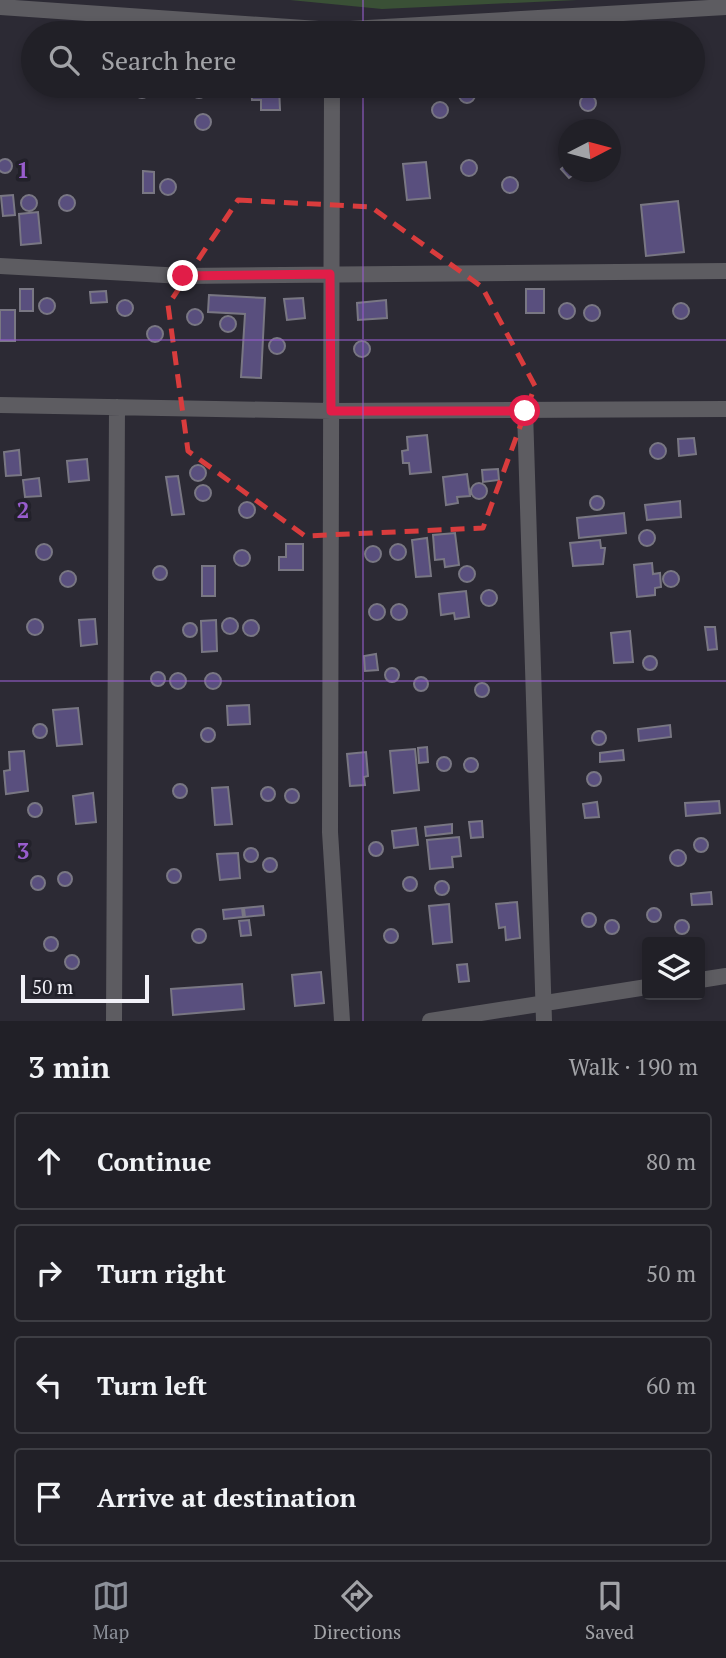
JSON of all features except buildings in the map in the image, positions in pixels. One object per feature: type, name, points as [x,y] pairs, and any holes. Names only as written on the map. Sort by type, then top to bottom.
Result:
[{"type":"street","points":[[0,7],[186,21]]},
{"type":"street","points":[[506,21],[726,7]]},
{"type":"street","points":[[332,98],[330,832],[342,1021]]},
{"type":"street","points":[[0,266],[183,276],[726,271]]},
{"type":"street","points":[[0,405],[331,411],[726,409]]},
{"type":"street","points":[[114,1021],[117,407]]},
{"type":"street","points":[[525,411],[543,1013]]},
{"type":"street","points":[[705,979],[726,976]]},
{"type":"street","points":[[430,1021],[543,1013],[642,988]]},
{"type":"highlighted area","points":[[238,200],[371,207],[482,287],[535,386],[483,528],[305,536],[188,451],[168,305]]},
{"type":"green space","points":[[290,0],[577,0],[382,9]]},
{"type":"route","points":[[183,276],[330,274],[331,411],[525,411]]}]
